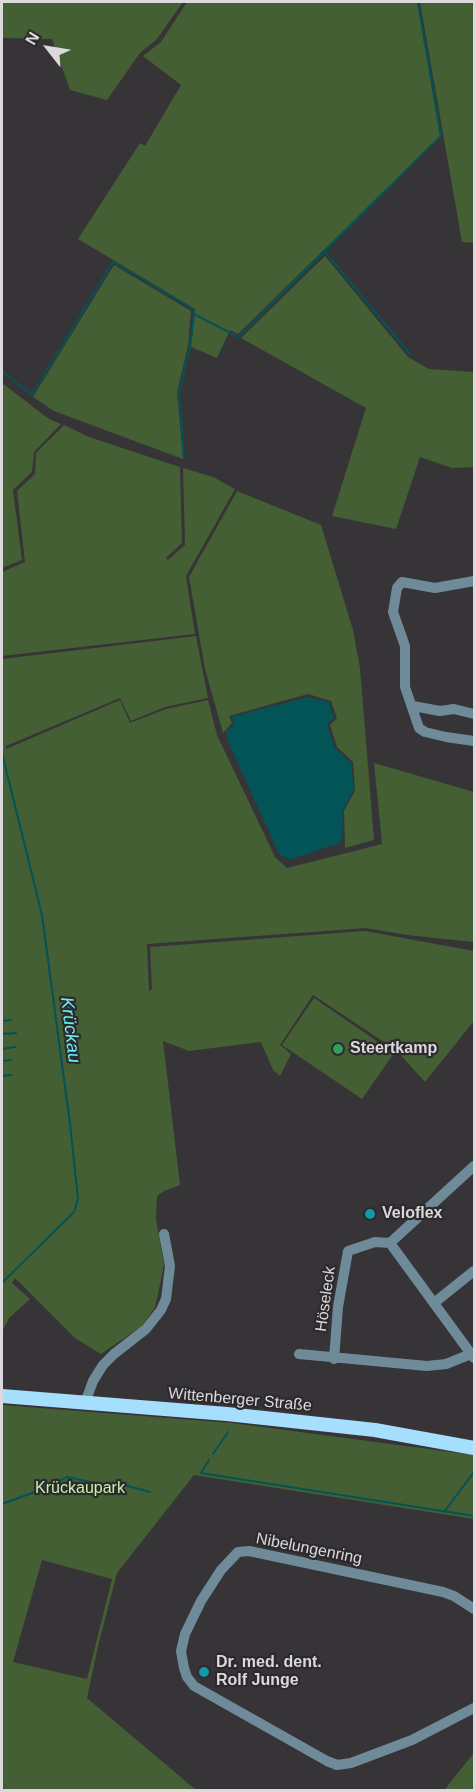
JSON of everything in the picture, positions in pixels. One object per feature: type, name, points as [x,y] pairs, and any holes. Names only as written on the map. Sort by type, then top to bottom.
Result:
[{"type":"main road","name":"Wittenberger Straße","points":[[2,1396],[227,1414],[375,1430],[474,1448]]},
{"type":"street","points":[[474,581],[435,588],[402,582],[397,588],[393,612],[405,646],[405,687],[419,728],[425,732],[474,741]]},
{"type":"street","points":[[413,706],[440,711],[454,709],[474,714]]},
{"type":"street","points":[[299,1354],[427,1366],[446,1364],[473,1356],[390,1243],[474,1166]]},
{"type":"street","points":[[85,1403],[103,1365],[146,1329],[164,1304],[171,1266],[164,1234]]},
{"type":"street","name":"Höseleck","points":[[334,1359],[338,1307],[348,1251],[375,1242],[390,1243]]},
{"type":"street","points":[[434,1303],[474,1271]]},
{"type":"street","name":"Nibelungenring","points":[[474,1609],[443,1592],[249,1551],[238,1552],[221,1570],[201,1601],[185,1634],[181,1651],[183,1668],[194,1686],[337,1765],[351,1763],[412,1740],[474,1708]]},
{"type":"green space","points":[[2,2],[183,2],[157,39],[140,53],[107,100],[70,90],[52,39],[2,38]]},
{"type":"green space","points":[[187,2],[417,2],[440,136],[238,334],[230,330],[217,358],[191,347],[195,309],[78,239],[140,143],[145,146],[181,85],[143,56],[161,42]]},
{"type":"green space","points":[[420,2],[474,2],[474,243],[462,242]]},
{"type":"green space","points":[[325,256],[408,357],[429,369],[474,372],[474,467],[452,468],[420,457],[396,529],[332,516],[366,408],[241,338]]},
{"type":"green space","points":[[114,265],[191,311],[188,346],[177,392],[183,459],[54,411],[33,397]]},
{"type":"green space","points":[[2,383],[49,419],[61,424],[34,452],[32,472],[13,490],[22,560],[2,568]]},
{"type":"green space","points":[[64,425],[89,437],[180,467],[182,543],[166,558],[168,560],[185,545],[183,468],[213,477],[235,489],[186,576],[195,634],[2,656],[2,572],[25,562],[17,491],[35,474],[36,453]]},
{"type":"green space","points":[[237,491],[321,525],[353,630],[360,668],[374,840],[345,848],[344,811],[355,791],[353,762],[337,747],[330,725],[337,718],[331,701],[308,694],[229,716],[232,723],[223,733],[205,669],[189,577]]},
{"type":"green space","points":[[196,636],[208,698],[165,707],[131,721],[120,698],[6,746],[6,749],[120,700],[130,723],[166,709],[208,700],[217,735],[275,857],[287,868],[382,844],[374,763],[474,792],[474,942],[366,928],[147,944],[149,991],[152,989],[150,947],[365,931],[474,951],[474,1021],[425,1082],[396,1050],[313,995],[280,1045],[291,1054],[280,1076],[273,1070],[261,1042],[189,1051],[163,1041],[180,1185],[157,1196],[156,1219],[164,1265],[155,1307],[142,1326],[101,1354],[75,1338],[15,1278],[12,1283],[30,1299],[9,1318],[2,1332],[2,659]]},
{"type":"green space","name":"Steertkamp","points":[[314,998],[394,1053],[362,1099],[282,1045]]},
{"type":"green space","name":"Krückaupark","points":[[2,1405],[232,1423],[474,1455],[474,1519],[194,1475],[117,1573],[87,1698],[196,1790],[5,1790],[2,1786]],"holes":[[[42,1560],[112,1579],[87,1679],[13,1662]]]},
{"type":"green space","points":[[474,1753],[474,1790],[444,1790]]},
{"type":"water","points":[[308,697],[329,702],[334,718],[327,724],[335,748],[351,763],[354,790],[343,810],[342,842],[290,860],[279,854],[226,733],[234,724],[231,717]]},
{"type":"waterway","points":[[2,371],[32,395],[113,262],[193,309],[194,314],[238,337],[441,136],[418,2]]},
{"type":"waterway","points":[[325,252],[411,355]]},
{"type":"waterway","points":[[184,457],[179,392],[190,347],[194,315]]},
{"type":"waterway","name":"Krückau","points":[[2,753],[42,915],[78,1199],[74,1212],[2,1283]]},
{"type":"waterway","points":[[2,1021],[11,1020]]},
{"type":"waterway","points":[[2,1034],[16,1033]]},
{"type":"waterway","points":[[2,1049],[15,1047]]},
{"type":"waterway","points":[[2,1061],[11,1060]]},
{"type":"waterway","points":[[2,1076],[11,1075]]},
{"type":"waterway","points":[[213,1454],[228,1432]]},
{"type":"waterway","points":[[209,1460],[201,1473],[474,1516]]},
{"type":"waterway","points":[[444,1512],[474,1472]]},
{"type":"waterway","points":[[58,1482],[67,1477],[110,1486],[128,1486],[150,1492]]},
{"type":"waterway","points":[[2,1504],[51,1486]]},
{"type":"place","name":"Steertkamp","points":[[338,1049]]},
{"type":"place","name":"Veloflex","points":[[370,1214]]},
{"type":"place","name":"Dr. med. dent. Rolf Junge","points":[[204,1672]]}]
